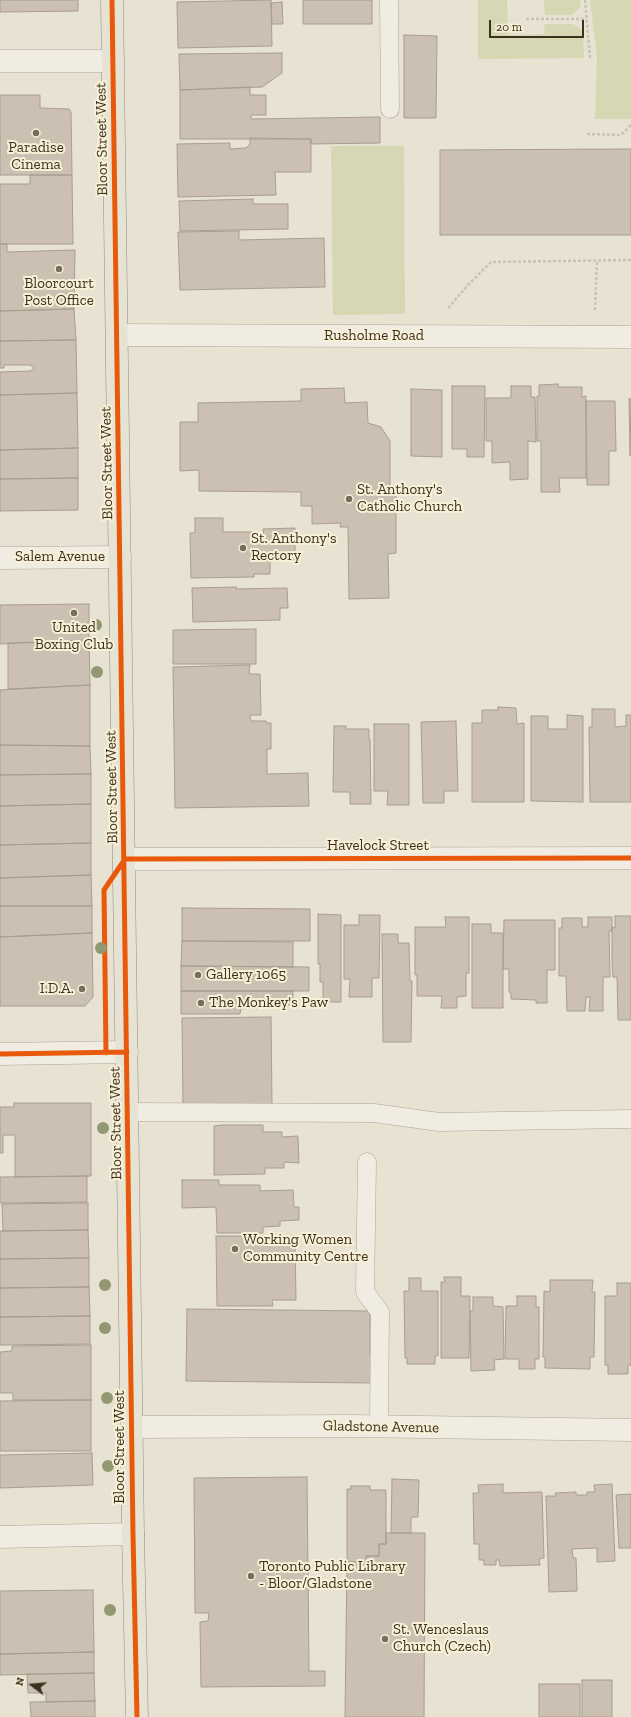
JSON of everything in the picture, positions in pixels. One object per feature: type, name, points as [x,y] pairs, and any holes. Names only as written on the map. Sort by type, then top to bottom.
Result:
[{"type":"main road","name":"Bloor Street West","points":[[112,0],[125,859],[132,1534],[137,1717]]},
{"type":"street","points":[[0,61],[113,60]]},
{"type":"street","name":"Rusholme Road","points":[[117,335],[631,337]]},
{"type":"street","name":"Salem Avenue","points":[[0,558],[120,557]]},
{"type":"street","name":"Havelock Street","points":[[125,859],[631,858]]},
{"type":"street","points":[[0,1054],[127,1052]]},
{"type":"street","name":"Gladstone Avenue","points":[[132,1427],[380,1426],[631,1430]]},
{"type":"street","points":[[0,1537],[132,1534]]},
{"type":"lane","points":[[389,0],[390,109]]},
{"type":"lane","points":[[128,1112],[374,1113],[439,1122],[631,1119]]},
{"type":"lane","points":[[367,1162],[365,1292],[380,1312],[380,1426]]},
{"type":"path","points":[[585,0],[590,58]]},
{"type":"path","points":[[526,19],[587,19]]},
{"type":"path","points":[[587,134],[621,135],[631,125]]},
{"type":"path","points":[[445,312],[468,285],[491,262],[631,260]]},
{"type":"path","points":[[594,318],[598,261]]},
{"type":"green space","points":[[478,0],[507,0],[508,35],[545,34],[544,24],[573,24],[583,31],[584,58],[478,59]]},
{"type":"green space","points":[[544,0],[580,0],[581,6],[572,15],[545,15]]},
{"type":"green space","points":[[590,0],[631,0],[631,119],[595,119],[597,58]]},
{"type":"green space","points":[[331,146],[404,146],[405,314],[333,315]]},
{"type":"building","points":[[0,0],[78,0],[78,11],[0,12]]},
{"type":"building","points":[[271,0],[272,46],[178,48],[177,2]]},
{"type":"building","points":[[303,0],[372,0],[372,24],[303,24]]},
{"type":"building","points":[[282,2],[283,24],[272,24],[271,3]]},
{"type":"building","points":[[404,35],[437,36],[436,118],[404,118]]},
{"type":"building","points":[[282,53],[282,73],[262,87],[180,90],[179,54]]},
{"type":"building","points":[[250,87],[250,95],[266,95],[266,115],[251,115],[251,119],[380,117],[380,143],[310,144],[311,139],[180,139],[180,90]]},
{"type":"building","name":"Paradise Cinema","points":[[0,95],[40,95],[40,108],[69,109],[71,112],[72,175],[0,175]]},
{"type":"building","points":[[250,138],[311,139],[311,172],[275,172],[276,195],[178,197],[177,144],[230,143],[230,149],[246,148],[250,144]]},
{"type":"building","points":[[631,149],[631,235],[440,235],[440,150]]},
{"type":"building","points":[[30,175],[72,175],[73,244],[0,244],[0,184],[30,184]]},
{"type":"building","points":[[253,199],[253,204],[288,204],[288,229],[180,231],[179,201]]},
{"type":"building","points":[[239,231],[239,240],[324,238],[325,287],[180,290],[178,232]]},
{"type":"building","points":[[0,244],[7,244],[7,252],[75,250],[74,309],[0,311]]},
{"type":"building","points":[[74,309],[76,340],[0,341],[0,311]]},
{"type":"building","points":[[76,340],[77,393],[0,395],[0,372],[30,371],[35,368],[30,365],[4,365],[4,368],[0,368],[0,341]]},
{"type":"building","points":[[558,384],[558,387],[582,387],[582,397],[586,396],[586,478],[559,478],[560,492],[541,492],[541,441],[537,441],[537,396],[539,396],[539,385]]},
{"type":"building","points":[[452,386],[485,386],[484,457],[467,457],[467,449],[452,449]]},
{"type":"building","points":[[511,386],[531,386],[531,397],[535,397],[536,442],[528,441],[528,479],[510,480],[510,462],[492,463],[492,441],[486,441],[486,398],[511,398]]},
{"type":"building","name":"St. Anthony's Catholic Church","points":[[344,388],[345,403],[367,402],[368,423],[381,427],[390,441],[390,490],[396,490],[396,553],[388,554],[389,598],[349,599],[348,527],[340,527],[341,523],[312,524],[312,506],[301,506],[301,492],[199,491],[199,470],[180,471],[180,422],[198,422],[198,403],[301,401],[301,389]]},
{"type":"building","points":[[411,389],[442,390],[442,457],[411,456]]},
{"type":"building","points":[[77,393],[78,448],[0,450],[0,395]]},
{"type":"building","points":[[629,399],[631,399],[630,456]]},
{"type":"building","points":[[586,401],[615,401],[616,451],[609,451],[609,485],[587,485]]},
{"type":"building","points":[[78,448],[78,478],[0,479],[0,450]]},
{"type":"building","points":[[78,478],[78,510],[0,511],[0,479]]},
{"type":"building","name":"St. Anthony's Rectory","points":[[195,518],[223,518],[223,532],[252,532],[252,536],[264,536],[263,529],[295,528],[295,560],[270,560],[270,574],[254,574],[254,577],[191,578],[190,533],[195,533]]},
{"type":"building","points":[[236,587],[236,589],[287,588],[288,608],[280,608],[280,620],[193,622],[192,588]]},
{"type":"building","points":[[89,604],[89,640],[0,644],[0,605]]},
{"type":"building","points":[[256,629],[256,664],[173,664],[173,630]]},
{"type":"building","points":[[89,640],[90,685],[8,689],[8,643]]},
{"type":"building","points":[[250,665],[249,674],[260,674],[261,715],[250,715],[251,721],[266,721],[267,723],[271,723],[271,749],[267,749],[267,774],[308,773],[309,806],[175,808],[173,667]]},
{"type":"building","points":[[90,685],[90,746],[0,745],[0,690]]},
{"type":"building","points":[[498,707],[516,708],[517,724],[524,723],[524,802],[472,802],[472,723],[482,723],[482,710],[498,710]]},
{"type":"building","points":[[592,709],[615,709],[615,727],[626,726],[626,715],[631,715],[631,802],[590,802],[589,727],[592,727]]},
{"type":"building","points":[[567,715],[583,716],[583,802],[531,801],[531,716],[548,716],[548,729],[567,729]]},
{"type":"building","points":[[456,721],[458,791],[444,791],[444,803],[423,803],[421,722]]},
{"type":"building","points":[[374,724],[409,724],[409,805],[387,805],[388,791],[374,791]]},
{"type":"building","points":[[334,726],[346,726],[346,729],[369,729],[371,804],[350,804],[350,792],[333,792]]},
{"type":"building","points":[[0,745],[90,746],[91,774],[0,775]]},
{"type":"building","points":[[91,774],[91,804],[0,806],[0,775]]},
{"type":"building","points":[[91,804],[91,843],[0,845],[0,806]]},
{"type":"building","points":[[91,843],[91,875],[0,878],[0,845]]},
{"type":"building","points":[[91,875],[92,906],[0,906],[0,878]]},
{"type":"building","points":[[0,906],[92,906],[92,933],[0,937]]},
{"type":"building","points":[[182,908],[310,909],[310,941],[182,941]]},
{"type":"building","points":[[318,914],[341,915],[341,1002],[323,1002],[323,982],[320,982],[320,964],[318,964]]},
{"type":"building","points":[[359,915],[380,915],[379,978],[372,978],[372,997],[349,997],[350,979],[344,979],[344,925],[359,925]]},
{"type":"building","points":[[615,916],[631,916],[631,1020],[618,1020],[617,977],[613,977],[612,962],[612,927],[615,928]]},
{"type":"building","points":[[445,917],[469,917],[469,973],[466,973],[466,996],[457,997],[457,1008],[441,1008],[442,996],[417,996],[417,975],[415,975],[415,927],[446,927]]},
{"type":"building","points":[[588,917],[612,917],[612,931],[609,931],[610,977],[603,977],[603,1011],[589,1011],[590,997],[586,997],[585,1011],[567,1011],[566,976],[559,976],[559,928],[562,928],[562,918],[582,918],[582,927],[588,927]]},
{"type":"building","points":[[504,920],[555,920],[555,970],[547,970],[547,1003],[536,1003],[536,1000],[511,999],[511,993],[509,992],[509,969],[503,969]]},
{"type":"building","points":[[472,924],[491,924],[491,933],[503,933],[503,1008],[472,1008]]},
{"type":"building","points":[[92,933],[93,997],[85,1006],[0,1006],[0,937]]},
{"type":"building","points":[[382,934],[398,934],[398,943],[409,943],[410,981],[412,981],[411,1042],[383,1042]]},
{"type":"building","points":[[182,941],[293,942],[293,967],[181,966]]},
{"type":"building","points":[[181,966],[309,967],[309,991],[181,991]]},
{"type":"building","points":[[181,991],[293,991],[293,1005],[260,1005],[260,1008],[241,1008],[240,1014],[181,1014]]},
{"type":"building","points":[[271,1017],[272,1104],[183,1105],[182,1018]]},
{"type":"building","points":[[14,1103],[91,1103],[91,1176],[15,1177],[15,1135],[3,1135],[3,1153],[0,1153],[0,1107],[14,1107]]},
{"type":"building","points":[[263,1125],[263,1132],[282,1132],[282,1137],[298,1136],[299,1163],[284,1162],[284,1168],[265,1168],[265,1174],[214,1175],[214,1126]]},
{"type":"building","points":[[87,1176],[87,1202],[0,1203],[0,1177]]},
{"type":"building","points":[[182,1180],[219,1180],[219,1185],[260,1185],[260,1191],[293,1190],[294,1207],[299,1207],[299,1220],[280,1221],[280,1226],[263,1227],[263,1233],[217,1233],[216,1207],[182,1208]]},
{"type":"building","points":[[88,1203],[88,1230],[3,1231],[2,1204]]},
{"type":"building","points":[[88,1230],[89,1258],[0,1259],[0,1231]]},
{"type":"building","points":[[216,1236],[273,1236],[273,1244],[295,1244],[296,1300],[272,1300],[273,1306],[217,1306]]},
{"type":"building","points":[[89,1258],[89,1287],[0,1288],[0,1259]]},
{"type":"building","points":[[444,1277],[461,1277],[461,1296],[470,1296],[469,1358],[441,1358],[441,1282],[445,1282]]},
{"type":"building","points":[[409,1278],[421,1278],[421,1291],[438,1291],[438,1356],[435,1356],[435,1364],[407,1364],[407,1358],[405,1358],[404,1291],[409,1291]]},
{"type":"building","points":[[550,1280],[593,1280],[592,1292],[595,1292],[594,1357],[590,1357],[590,1369],[545,1368],[545,1357],[543,1357],[544,1291],[550,1292]]},
{"type":"building","points":[[617,1283],[631,1283],[631,1365],[628,1365],[628,1374],[608,1374],[608,1365],[605,1365],[605,1296],[617,1296]]},
{"type":"building","points":[[89,1287],[90,1316],[0,1317],[0,1288]]},
{"type":"building","points":[[517,1296],[536,1296],[536,1307],[539,1307],[539,1359],[535,1359],[535,1369],[519,1369],[519,1359],[505,1359],[506,1306],[517,1306]]},
{"type":"building","points":[[473,1297],[493,1297],[493,1306],[503,1307],[504,1359],[494,1360],[495,1370],[471,1371],[470,1311],[473,1311]]},
{"type":"building","points":[[187,1309],[370,1311],[370,1355],[373,1355],[372,1383],[186,1381]]},
{"type":"building","points":[[90,1316],[90,1344],[0,1345],[0,1317]]},
{"type":"building","points":[[91,1345],[91,1400],[13,1400],[13,1393],[0,1393],[0,1352],[12,1351],[12,1346]]},
{"type":"building","points":[[91,1400],[91,1451],[0,1451],[0,1401]]},
{"type":"building","points":[[92,1453],[93,1485],[0,1488],[0,1455]]},
{"type":"building","name":"Toronto Public Library - Bloor/Gladstone","points":[[307,1477],[309,1671],[325,1671],[325,1686],[201,1687],[200,1622],[208,1621],[209,1613],[195,1613],[194,1478]]},
{"type":"building","points":[[392,1479],[419,1480],[418,1517],[411,1517],[411,1533],[391,1533]]},
{"type":"building","points":[[503,1484],[503,1493],[542,1492],[544,1558],[539,1559],[540,1565],[500,1566],[499,1560],[496,1560],[496,1565],[484,1565],[484,1560],[479,1560],[479,1544],[474,1544],[473,1493],[479,1493],[478,1485]]},
{"type":"building","points":[[612,1484],[615,1561],[597,1562],[597,1548],[572,1549],[573,1558],[576,1558],[577,1591],[549,1592],[546,1496],[556,1496],[555,1493],[576,1492],[576,1495],[587,1495],[587,1492],[595,1492],[594,1485]]},
{"type":"building","points":[[351,1486],[370,1486],[370,1490],[386,1490],[386,1544],[379,1544],[379,1556],[366,1556],[367,1562],[347,1562],[347,1489],[351,1489]]},
{"type":"building","points":[[631,1494],[631,1548],[619,1548],[616,1495]]},
{"type":"building","name":"St. Wenceslaus Church (Czech)","points":[[386,1533],[425,1533],[424,1717],[345,1717],[347,1562],[367,1562],[366,1556],[379,1556],[379,1544],[386,1544]]},
{"type":"building","points":[[93,1590],[94,1652],[0,1654],[0,1591]]},
{"type":"building","points":[[94,1652],[94,1673],[0,1675],[0,1654]]},
{"type":"building","points":[[94,1673],[95,1701],[46,1702],[46,1693],[28,1693],[27,1674]]},
{"type":"building","points":[[582,1680],[612,1680],[612,1717],[582,1717]]},
{"type":"building","points":[[539,1684],[580,1684],[580,1717],[539,1717]]},
{"type":"building","points":[[95,1701],[95,1717],[31,1717],[30,1702]]},
{"type":"cycle path","points":[[112,0],[133,1534],[137,1717]]},
{"type":"cycle path","points":[[125,859],[631,858]]},
{"type":"cycle path","points":[[106,1053],[104,890],[125,859]]},
{"type":"cycle path","points":[[0,1054],[127,1052]]},
{"type":"place","name":"Paradise Cinema","points":[[36,133]]},
{"type":"place","name":"Bloorcourt Post Office","points":[[59,269]]},
{"type":"place","name":"St. Anthony's Catholic Church","points":[[349,499]]},
{"type":"place","name":"St. Anthony's Rectory","points":[[243,548]]},
{"type":"place","name":"United Boxing Club","points":[[74,613]]},
{"type":"place","name":"Gallery 1065","points":[[198,975]]},
{"type":"place","name":"I.D.A.","points":[[82,989]]},
{"type":"place","name":"The Monkey's Paw","points":[[201,1003]]},
{"type":"place","name":"Working Women Community Centre","points":[[235,1249]]},
{"type":"place","name":"Toronto Public Library - Bloor/Gladstone","points":[[251,1576]]},
{"type":"place","name":"St. Wenceslaus Church (Czech)","points":[[385,1639]]}]
